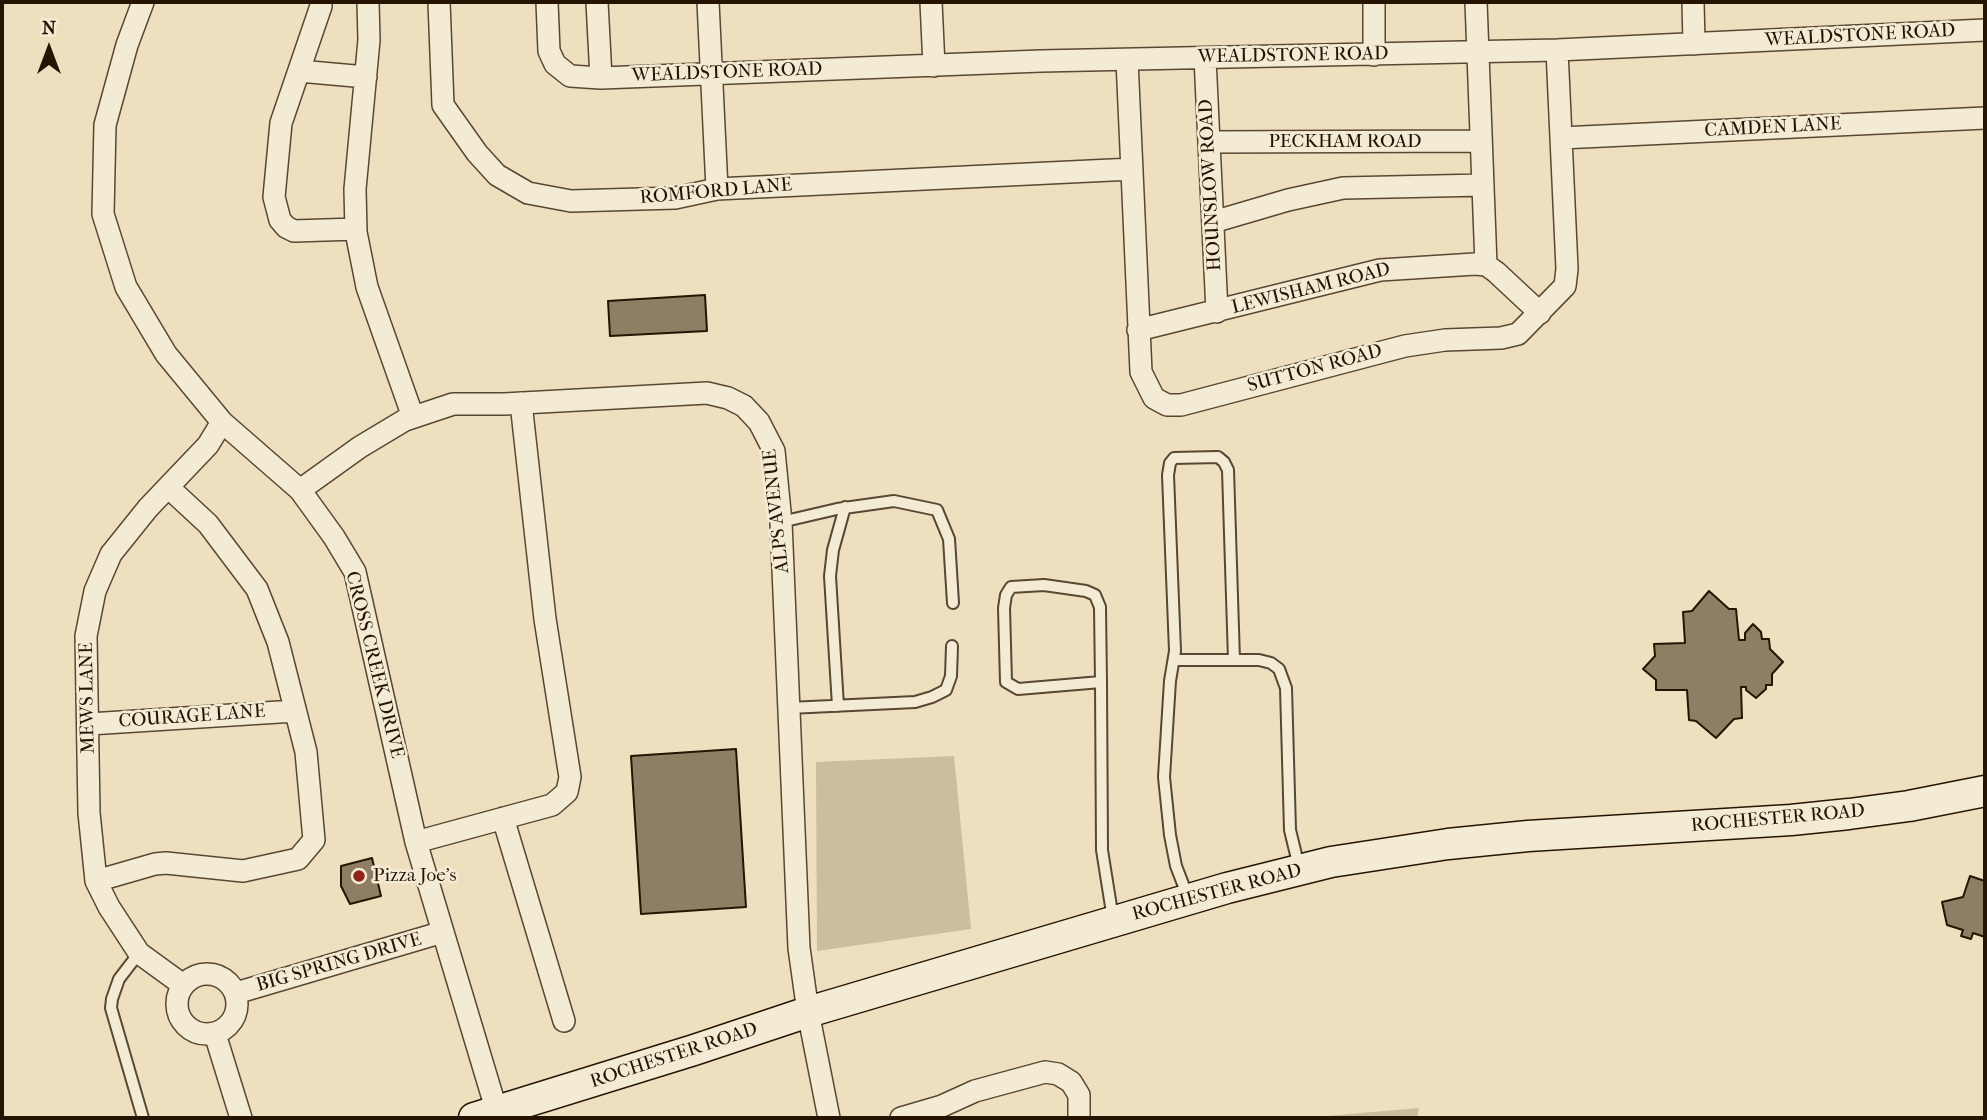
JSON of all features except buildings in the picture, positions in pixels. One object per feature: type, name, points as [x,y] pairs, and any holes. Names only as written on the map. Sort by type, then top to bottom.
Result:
[{"type":"street","name":"CROSS CREEK DRIVE","points":[[143,2],[127,44],[105,125],[103,214],[126,287],[166,354],[222,422],[300,491],[334,537],[355,572],[416,842],[443,932],[485,1115]]},
{"type":"street","points":[[368,2],[369,40],[355,190],[356,229],[367,287],[413,417]]},
{"type":"street","name":"ROMFORD LANE","points":[[439,2],[443,105],[477,153],[497,175],[528,193],[571,201],[676,198],[717,189],[1132,169]]},
{"type":"street","name":"WEALDSTONE ROAD","points":[[547,2],[549,51],[555,64],[570,76],[601,78],[1127,60],[1478,53],[1985,30]]},
{"type":"street","points":[[597,2],[601,78]]},
{"type":"street","points":[[709,2],[717,189]]},
{"type":"street","points":[[931,2],[934,66]]},
{"type":"street","points":[[1374,2],[1374,55]]},
{"type":"street","points":[[1476,2],[1486,265],[1540,313]]},
{"type":"street","points":[[1693,2],[1694,44]]},
{"type":"street","points":[[321,6],[281,123],[274,178],[277,212],[286,227],[294,231],[356,229]]},
{"type":"street","name":"SUTTON ROAD","points":[[1127,60],[1141,372],[1145,385],[1154,398],[1167,405],[1181,405],[1405,346],[1518,334],[1565,286],[1558,50]]},
{"type":"street","name":"HOUNSLOW ROAD","points":[[1205,58],[1217,312]]},
{"type":"street","points":[[299,71],[366,77]]},
{"type":"street","name":"CAMDEN LANE","points":[[1561,138],[1985,118]]},
{"type":"street","name":"PECKHAM ROAD","points":[[1209,142],[1481,141]]},
{"type":"street","points":[[1213,222],[1288,200],[1343,188],[1483,185]]},
{"type":"street","name":"LEWISHAM ROAD","points":[[1138,330],[1392,268],[1486,265]]},
{"type":"street","name":"ALPS AVENUE","points":[[300,491],[360,447],[405,420],[453,404],[707,393],[728,398],[744,406],[769,437],[774,451],[781,522],[799,948],[808,1012],[830,1118]]},
{"type":"street","points":[[416,842],[552,805],[567,792],[570,777],[545,619],[521,403]]},
{"type":"street","name":"MEWS LANE","points":[[183,985],[139,953],[109,907],[96,881],[89,813],[86,636],[95,591],[111,554],[168,487],[208,446],[222,422]]},
{"type":"street","points":[[96,881],[166,863],[243,871],[298,859],[314,840],[306,751],[278,642],[257,589],[208,524],[168,487]]},
{"type":"street","name":"COURAGE LANE","points":[[89,723],[295,711]]},
{"type":"street","name":"ROCHESTER ROAD","points":[[485,1115],[808,1012],[1189,900],[1331,862],[1448,844],[1528,836],[1791,820],[1909,806],[1985,791]]},
{"type":"street","points":[[503,818],[564,1021]]},
{"type":"street","name":"BIG SPRING DRIVE","points":[[236,993],[443,932]]},
{"type":"street","points":[[212,974],[226,980],[236,993],[237,1010],[229,1025],[215,1034],[196,1033],[181,1021],[176,1002],[183,985],[196,975],[212,974]]},
{"type":"street","points":[[215,1034],[241,1118]]},
{"type":"street","points":[[901,1118],[944,1112],[975,1091],[1045,1072],[1058,1074],[1071,1082],[1079,1095],[1079,1118]]},
{"type":"lane","points":[[1189,900],[1176,866],[1164,777],[1175,633],[1168,475],[1170,463],[1174,458],[1218,457],[1228,471],[1234,660]]},
{"type":"lane","points":[[781,522],[845,507],[894,501],[937,510],[949,539],[953,603]]},
{"type":"lane","points":[[838,706],[830,576],[833,550],[845,507]]},
{"type":"lane","points":[[1101,682],[1018,689],[1006,682],[1003,608],[1011,587],[1044,585],[1086,591],[1096,595],[1100,607],[1101,682],[1102,850],[1114,922]]},
{"type":"lane","points":[[789,708],[915,702],[932,697],[946,690],[951,676],[952,646]]},
{"type":"lane","points":[[1174,660],[1259,660],[1271,663],[1279,669],[1286,688],[1290,830],[1299,870]]},
{"type":"lane","points":[[139,953],[119,979],[111,1008],[143,1118]]},
{"type":"shaded area","points":[[954,756],[971,929],[817,951],[816,762]]},
{"type":"shaded area","points":[[1419,1108],[1417,1118],[1304,1118]]},
{"type":"place","name":"Pizza Joe's","points":[[359,876]]}]
